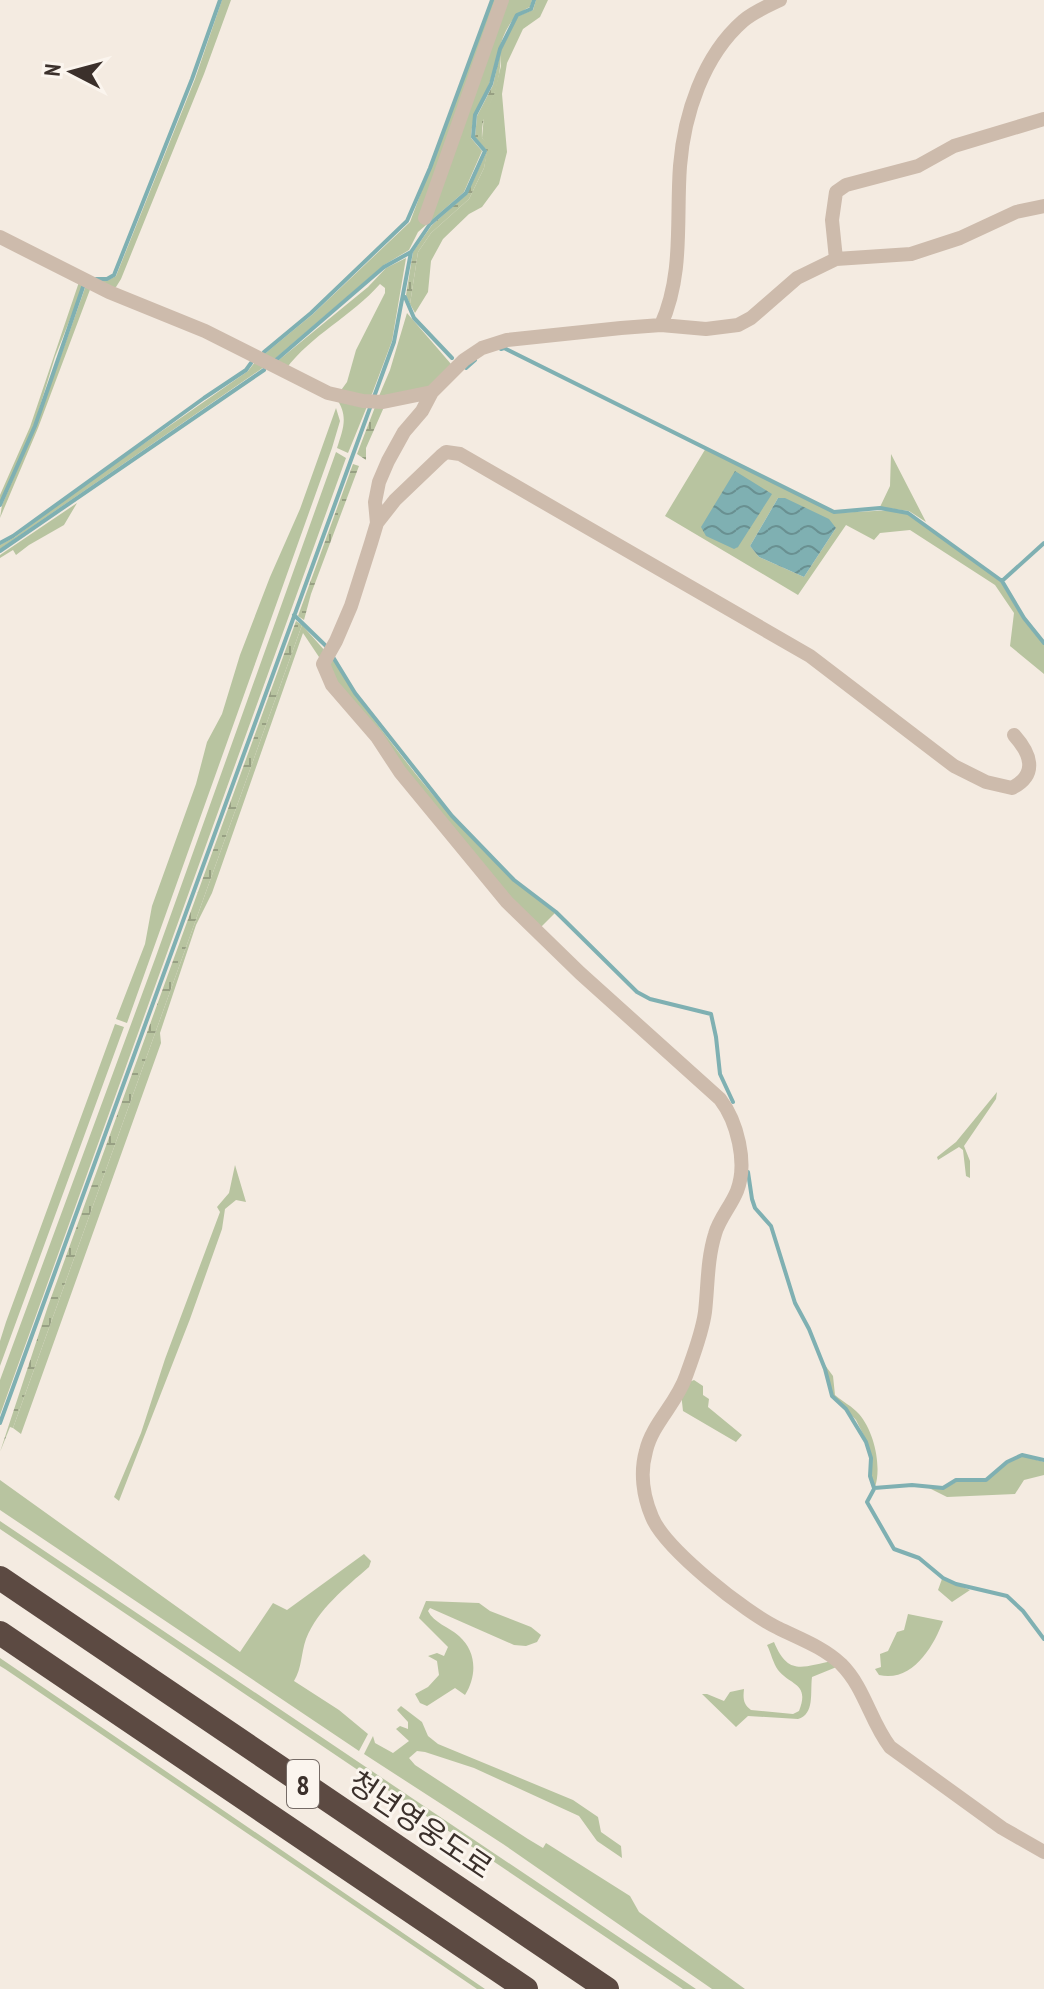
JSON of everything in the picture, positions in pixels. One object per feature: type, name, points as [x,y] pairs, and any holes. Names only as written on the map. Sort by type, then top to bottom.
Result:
[{"type":"highway","name":"청년영웅도로","points":[[0,1578],[607,1989]]},
{"type":"highway","name":"8","points":[[0,1633],[526,1989]]},
{"type":"street","points":[[425,218],[502,0]]},
{"type":"street","points":[[661,325],[671,304],[678,254],[680,166],[684,133],[693,101],[712,59],[726,39],[744,20],[780,0]]},
{"type":"street","points":[[836,259],[832,220],[836,192],[846,185],[918,166],[954,146],[1044,119]]},
{"type":"street","points":[[377,523],[375,502],[388,461],[432,392],[464,360],[482,348],[507,340],[661,325],[706,329],[738,325],[751,318],[797,278],[836,259],[911,254],[960,238],[1016,212],[1044,206]]},
{"type":"street","points":[[0,237],[109,292],[205,331],[328,393],[383,402],[432,392]]},
{"type":"street","points":[[1014,735],[1027,750],[1026,777],[1012,788],[986,782],[954,766],[810,656],[460,454],[446,452],[395,500],[377,523],[351,606],[323,664],[332,685],[507,902],[580,973],[720,1099],[732,1118],[741,1171],[737,1190],[716,1230],[710,1253],[701,1332],[684,1382],[646,1448],[643,1476],[652,1519],[675,1548],[747,1609],[779,1629],[799,1636],[841,1664],[861,1691],[880,1734],[890,1747],[1002,1828],[1044,1852]]},
{"type":"green space","points":[[222,0],[231,0],[204,74],[121,279],[116,287],[110,288],[94,281],[107,281],[116,276],[195,79]]},
{"type":"green space","points":[[493,0],[532,0],[530,7],[520,13],[506,30],[489,84],[475,114],[471,138],[482,151],[464,192],[418,232],[409,250],[384,265],[271,362],[262,356],[313,314],[410,222]]},
{"type":"green space","points":[[536,0],[548,0],[540,17],[523,29],[507,63],[502,94],[507,152],[499,184],[482,207],[469,214],[443,239],[431,261],[428,292],[415,313],[410,304],[418,252],[431,233],[469,199],[484,168],[488,145],[482,138],[484,115],[494,94],[501,66],[501,50],[518,16],[533,10]]},
{"type":"green space","points":[[501,50],[497,84],[482,126],[482,138],[489,144],[484,168],[469,199],[431,233],[418,252],[410,304],[406,295],[413,252],[432,225],[467,194],[487,151],[475,137],[477,116],[493,85]]},
{"type":"green space","points":[[406,258],[392,341],[368,398],[339,393],[347,382],[356,350],[385,293],[385,288],[380,284],[307,346],[286,369],[274,364],[368,287],[386,268]]},
{"type":"green space","points":[[79,282],[84,284],[55,357],[34,426],[0,503],[0,495],[30,427]]},
{"type":"green space","points":[[89,286],[38,428],[0,518],[2,505],[36,426],[85,288]]},
{"type":"green space","points":[[407,313],[451,364],[432,385],[422,390],[379,396],[390,370]]},
{"type":"green space","points":[[255,362],[264,367],[0,549],[0,545],[248,371]]},
{"type":"green space","points":[[336,398],[368,404],[348,453],[337,448],[344,417]]},
{"type":"green space","points":[[375,407],[384,407],[366,448],[366,460],[357,454]]},
{"type":"green space","points":[[336,408],[340,421],[332,448],[127,1023],[116,1019],[145,944],[152,906],[196,784],[207,742],[222,714],[240,655],[300,509]]},
{"type":"green space","points":[[706,448],[834,513],[895,510],[908,513],[1001,582],[1023,619],[1044,645],[1044,674],[1010,646],[1014,613],[995,585],[910,530],[880,533],[874,540],[846,525],[798,595],[665,516]],"holes":[[[778,498],[836,528],[804,577],[759,557],[750,546]]]},
{"type":"green space","points":[[336,452],[346,458],[0,1415],[0,1380],[155,959]]},
{"type":"green space","points":[[891,454],[926,522],[909,511],[880,507],[890,486]]},
{"type":"green space","points":[[353,464],[359,466],[304,620],[298,616]]},
{"type":"green space","points":[[77,503],[64,525],[16,555],[13,550],[0,558],[0,555]]},
{"type":"green space","points":[[296,621],[302,625],[13,1428],[10,1427],[0,1452],[48,1306]]},
{"type":"green space","points":[[302,625],[326,652],[321,660],[303,633],[212,893],[196,925],[160,1033],[161,1043],[21,1434],[13,1428]]},
{"type":"green space","points":[[328,658],[333,658],[355,695],[447,812],[498,865],[556,912],[540,928],[509,900],[334,683]]},
{"type":"green space","points":[[115,1024],[124,1027],[0,1366],[0,1341],[6,1322]]},
{"type":"green space","points":[[997,1092],[996,1099],[964,1146],[970,1161],[970,1178],[966,1176],[963,1150],[959,1147],[938,1160],[937,1157],[956,1142]]},
{"type":"green space","points":[[235,1165],[246,1202],[236,1200],[225,1209],[222,1229],[190,1319],[119,1501],[114,1497],[141,1433],[220,1212],[217,1207],[229,1193]]},
{"type":"green space","points":[[822,1361],[833,1376],[835,1395],[856,1411],[869,1430],[877,1459],[875,1487],[867,1442],[856,1420],[833,1396]]},
{"type":"green space","points":[[694,1380],[703,1386],[703,1395],[709,1399],[708,1407],[742,1435],[736,1442],[683,1411],[681,1393],[687,1383]]},
{"type":"green space","points":[[1022,1456],[1044,1462],[1044,1475],[1024,1480],[1015,1494],[947,1497],[929,1488],[943,1489],[956,1482],[986,1481]]},
{"type":"green space","points":[[0,1480],[240,1652],[273,1603],[287,1610],[364,1554],[371,1561],[369,1567],[333,1600],[311,1628],[294,1681],[339,1710],[368,1734],[359,1751],[0,1510]]},
{"type":"green space","points":[[0,1521],[696,1989],[683,1989],[0,1529]]},
{"type":"green space","points":[[942,1579],[970,1590],[952,1602],[938,1590]]},
{"type":"green space","points":[[426,1601],[479,1603],[490,1611],[531,1627],[541,1635],[537,1642],[526,1646],[514,1645],[430,1608],[428,1611],[434,1619],[465,1642],[472,1657],[473,1672],[465,1695],[455,1688],[427,1706],[420,1703],[415,1694],[428,1687],[439,1675],[437,1661],[428,1656],[437,1653],[444,1656],[448,1647],[419,1618]]},
{"type":"green space","points":[[908,1614],[943,1621],[934,1641],[911,1668],[891,1676],[879,1675],[875,1669],[881,1667],[880,1654],[888,1651],[897,1632],[904,1630]]},
{"type":"green space","points":[[774,1642],[779,1653],[791,1665],[804,1667],[832,1661],[839,1666],[812,1677],[809,1708],[798,1719],[748,1716],[736,1727],[702,1694],[724,1701],[730,1692],[744,1689],[744,1701],[751,1710],[793,1714],[799,1711],[801,1690],[776,1667],[767,1645]]},
{"type":"green space","points":[[0,1658],[485,1989],[477,1989],[0,1666]]},
{"type":"green space","points":[[401,1706],[422,1722],[428,1736],[438,1744],[573,1800],[598,1817],[601,1832],[621,1846],[622,1858],[597,1841],[579,1816],[474,1768],[425,1752],[417,1751],[409,1758],[415,1765],[528,1839],[543,1848],[546,1843],[630,1896],[639,1912],[745,1989],[712,1989],[503,1844],[364,1754],[373,1736],[375,1743],[393,1753],[409,1741],[396,1729],[400,1726],[408,1729],[408,1722],[397,1710]]},
{"type":"water","points":[[735,471],[772,494],[734,549],[706,536],[701,527]]},
{"type":"water","points":[[778,498],[785,498],[829,519],[836,528],[804,577],[759,557],[750,546]]},
{"type":"waterway","points":[[96,279],[114,275],[220,0]]},
{"type":"waterway","points":[[264,352],[311,313],[407,221],[430,168],[492,0]]},
{"type":"waterway","points":[[0,1423],[394,342],[411,252],[430,224],[466,193],[485,151],[473,137],[475,115],[491,84],[500,49],[517,15],[531,9],[534,0]]},
{"type":"waterway","points":[[276,360],[384,267],[411,252]]},
{"type":"waterway","points":[[0,505],[35,426],[83,287]]},
{"type":"waterway","points":[[405,297],[414,318],[452,358]]},
{"type":"waterway","points":[[501,349],[834,512],[880,508],[908,513],[1002,581],[1024,618],[1044,643]]},
{"type":"waterway","points":[[466,368],[475,360]]},
{"type":"waterway","points":[[0,543],[246,370],[251,363]]},
{"type":"waterway","points":[[0,551],[264,370]]},
{"type":"waterway","points":[[1002,581],[1044,543]]},
{"type":"waterway","points":[[294,615],[326,646]]},
{"type":"waterway","points":[[333,657],[355,693],[452,816],[514,880],[556,912],[637,992],[650,999],[711,1014],[720,1074],[733,1102]]},
{"type":"waterway","points":[[748,1172],[755,1208],[771,1226],[795,1303],[825,1369],[832,1396],[846,1409],[866,1442],[874,1488],[912,1485],[943,1488],[956,1480],[986,1480],[1007,1462],[1022,1455],[1044,1460]]},
{"type":"waterway","points":[[874,1489],[867,1502],[894,1549],[919,1558],[943,1578],[956,1584],[1007,1596],[1044,1639]]}]
